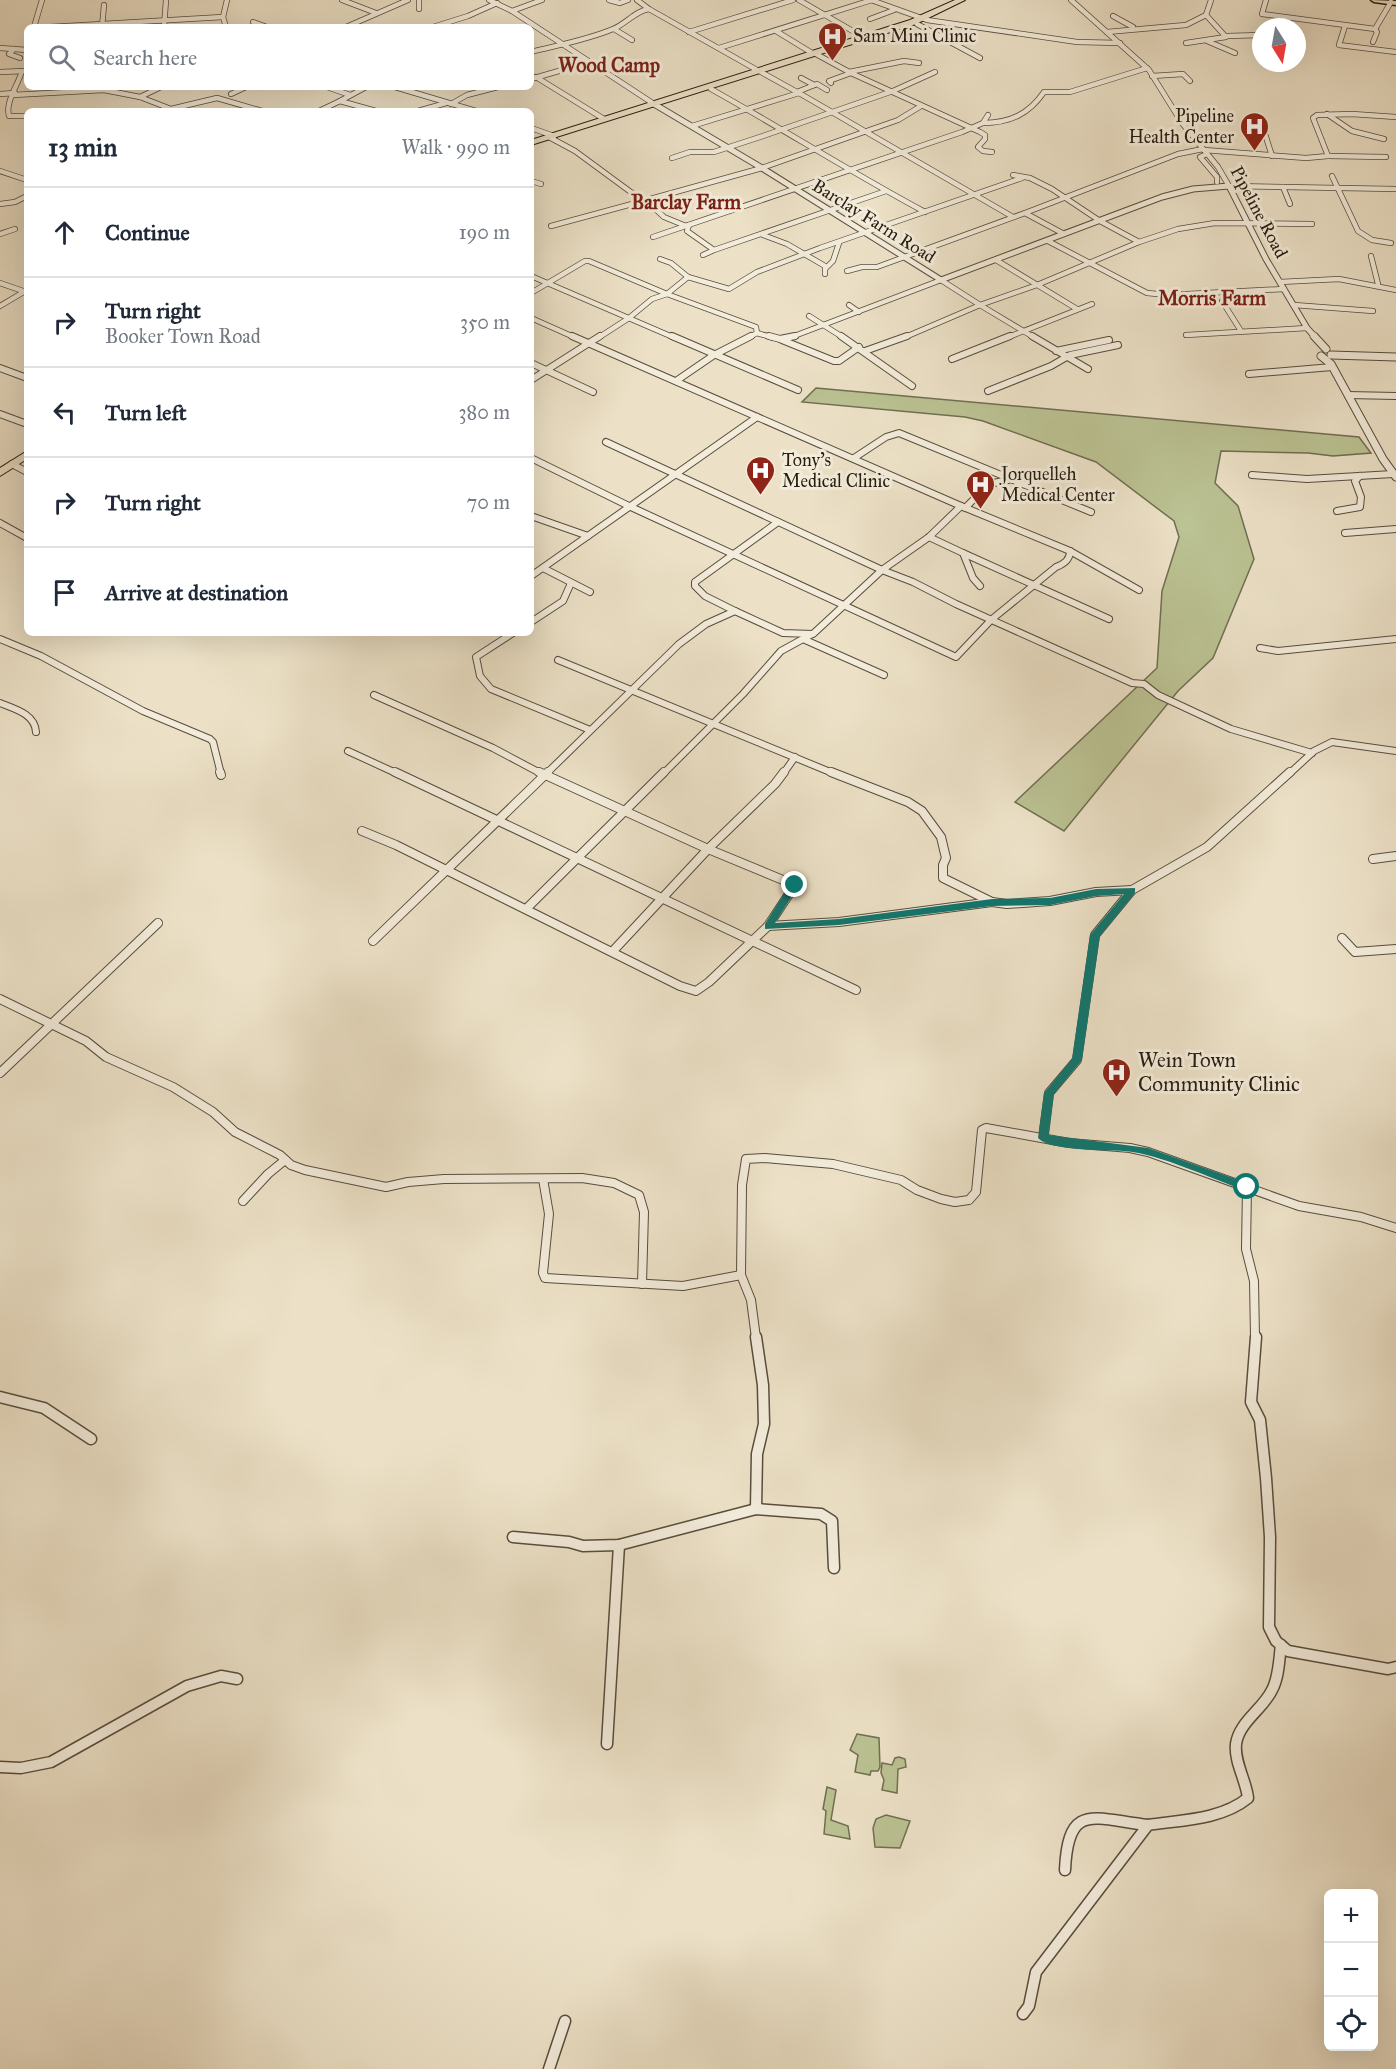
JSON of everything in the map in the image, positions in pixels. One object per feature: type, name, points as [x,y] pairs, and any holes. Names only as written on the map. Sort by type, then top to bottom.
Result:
[{"type":"highway","points":[[814,54],[863,37],[921,21],[961,0]]},
{"type":"highway","points":[[554,136],[921,21],[969,0]]},
{"type":"highway","points":[[534,142],[711,89],[759,71]]},
{"type":"highway","points":[[0,473],[24,456]]},
{"type":"main road","points":[[1374,0],[1392,2]]},
{"type":"street","points":[[34,24],[42,0]]},
{"type":"street","points":[[164,24],[166,0]]},
{"type":"street","points":[[225,24],[222,17],[227,0]]},
{"type":"street","points":[[342,0],[376,13]]},
{"type":"street","points":[[354,24],[407,0]]},
{"type":"street","points":[[419,0],[419,9]]},
{"type":"street","points":[[489,0],[513,11],[528,24]]},
{"type":"street","points":[[513,11],[542,0]]},
{"type":"street","points":[[609,0],[620,3],[628,0]]},
{"type":"street","points":[[637,0],[688,32],[866,131],[1013,217]]},
{"type":"street","points":[[688,32],[792,0]]},
{"type":"street","points":[[799,0],[863,37]]},
{"type":"street","points":[[720,48],[872,0],[921,21],[980,58]]},
{"type":"street","name":"Pipeline Road","points":[[1071,0],[1147,68],[1182,123],[1229,186],[1255,241],[1307,328],[1328,352]]},
{"type":"street","points":[[1107,32],[1186,25],[1206,15],[1211,0]]},
{"type":"street","points":[[1266,0],[1262,14],[1375,29]]},
{"type":"street","points":[[1373,42],[1377,32],[1375,29],[1392,2]]},
{"type":"street","points":[[443,24],[497,3]]},
{"type":"street","points":[[102,24],[104,5]]},
{"type":"street","points":[[534,51],[614,29],[628,22],[640,10],[649,9]]},
{"type":"street","points":[[870,19],[894,9]]},
{"type":"street","points":[[1206,15],[1227,36]]},
{"type":"street","points":[[1113,16],[1124,24],[1137,28]]},
{"type":"street","points":[[114,24],[222,17]]},
{"type":"street","points":[[921,21],[1077,42],[1120,43]]},
{"type":"street","points":[[253,22],[259,24]]},
{"type":"street","points":[[1345,26],[1338,45],[1396,52]]},
{"type":"street","points":[[534,29],[656,105]]},
{"type":"street","points":[[614,29],[632,40]]},
{"type":"street","points":[[776,31],[851,73],[985,135],[985,139],[978,147],[992,152]]},
{"type":"street","points":[[1186,43],[1227,36],[1252,35]]},
{"type":"street","points":[[1207,41],[1235,53]]},
{"type":"street","points":[[0,48],[24,50]]},
{"type":"street","points":[[14,49],[9,54],[20,58]]},
{"type":"street","points":[[831,83],[829,81],[873,68],[904,61],[919,63]]},
{"type":"street","points":[[534,78],[590,62]]},
{"type":"street","points":[[653,237],[962,132],[970,127],[1023,116],[1044,92],[1070,92],[1147,68]]},
{"type":"street","points":[[0,72],[24,71]]},
{"type":"street","points":[[672,158],[690,152],[714,152],[782,130],[893,91],[936,72]]},
{"type":"street","points":[[24,73],[7,104],[9,116],[24,116]]},
{"type":"street","points":[[1152,76],[1178,74],[1185,75],[1190,81]]},
{"type":"street","points":[[534,78],[604,119]]},
{"type":"street","points":[[801,78],[827,90]]},
{"type":"street","points":[[907,78],[915,81]]},
{"type":"street","points":[[692,126],[748,111],[814,85]]},
{"type":"street","points":[[711,89],[816,148],[848,171],[925,212]]},
{"type":"street","points":[[0,94],[58,90]]},
{"type":"street","points":[[104,90],[140,97],[168,108]]},
{"type":"street","points":[[140,97],[154,90]]},
{"type":"street","points":[[231,94],[240,90]]},
{"type":"street","points":[[336,90],[350,95]]},
{"type":"street","points":[[325,108],[360,90]]},
{"type":"street","points":[[405,90],[466,108]]},
{"type":"street","points":[[430,108],[486,90]]},
{"type":"street","points":[[175,108],[217,98],[252,108]]},
{"type":"street","points":[[340,101],[365,108]]},
{"type":"street","name":"Barclay Farm Road","points":[[656,105],[831,210],[941,280],[1176,192],[1212,186],[1229,186]]},
{"type":"street","points":[[551,226],[762,168],[898,120],[921,106]]},
{"type":"street","points":[[1327,114],[1352,131],[1384,139]]},
{"type":"street","points":[[1328,156],[1313,118],[1327,114],[1396,117]]},
{"type":"street","points":[[983,123],[988,115]]},
{"type":"street","points":[[534,129],[554,136],[644,201],[654,205],[669,221],[688,225]]},
{"type":"street","points":[[1265,134],[1272,156]]},
{"type":"street","points":[[1205,151],[1200,157],[1217,177],[1217,182]]},
{"type":"street","points":[[855,278],[847,271],[862,267],[877,267],[1178,154],[1205,151],[1272,156],[1386,157]]},
{"type":"street","points":[[0,172],[24,179]]},
{"type":"street","points":[[1013,175],[1030,178],[1138,242]]},
{"type":"street","points":[[1332,176],[1358,231],[1372,240],[1391,243]]},
{"type":"street","points":[[660,259],[671,263],[688,277],[729,289],[757,272],[1022,178]]},
{"type":"street","points":[[534,182],[541,184]]},
{"type":"street","points":[[1229,186],[1396,189]]},
{"type":"street","points":[[1283,187],[1290,204]]},
{"type":"street","points":[[703,255],[886,191]]},
{"type":"street","points":[[0,204],[15,202],[24,198]]},
{"type":"street","points":[[1025,213],[1064,234]]},
{"type":"street","points":[[676,381],[714,355],[757,333],[839,361],[862,349],[895,341],[1138,242],[1178,229],[1215,223],[1312,225]]},
{"type":"street","points":[[688,225],[687,231],[714,250]]},
{"type":"street","points":[[0,234],[15,229]]},
{"type":"street","points":[[763,235],[775,238],[807,254],[826,271],[833,261],[839,243]]},
{"type":"street","points":[[1048,241],[1132,286],[1138,286],[1142,291],[1161,295],[1284,289]]},
{"type":"street","points":[[1371,256],[1378,284]]},
{"type":"street","points":[[534,291],[587,260],[667,294],[718,310],[756,327],[757,333]]},
{"type":"street","points":[[996,260],[1077,309]]},
{"type":"street","points":[[534,277],[798,390]]},
{"type":"street","points":[[534,378],[629,318],[652,299],[667,294],[688,277]]},
{"type":"street","points":[[1281,282],[1328,277],[1378,284],[1396,290]]},
{"type":"street","points":[[780,339],[793,337],[941,280],[1020,330],[1088,369]]},
{"type":"street","points":[[0,283],[24,290]]},
{"type":"street","points":[[0,306],[24,292]]},
{"type":"street","points":[[1222,301],[1241,331]]},
{"type":"street","points":[[952,359],[984,348],[1020,330],[1092,304]]},
{"type":"street","points":[[849,305],[859,312]]},
{"type":"street","points":[[1294,305],[1373,311]]},
{"type":"street","points":[[809,316],[862,349],[912,386]]},
{"type":"street","points":[[534,319],[963,507],[1070,551],[1139,590]]},
{"type":"street","points":[[1186,335],[1307,328]]},
{"type":"street","points":[[1056,351],[1109,340]]},
{"type":"street","points":[[1316,340],[1318,353],[1331,365]]},
{"type":"street","points":[[988,391],[1082,351],[1118,345]]},
{"type":"street","points":[[1328,352],[1331,365],[1395,476]]},
{"type":"street","points":[[1318,353],[1396,357]]},
{"type":"street","points":[[534,364],[593,392]]},
{"type":"street","points":[[1249,374],[1331,365]]},
{"type":"street","points":[[0,368],[24,377]]},
{"type":"street","points":[[1348,395],[1396,396]]},
{"type":"street","points":[[0,414],[24,423]]},
{"type":"street","points":[[534,574],[757,417]]},
{"type":"street","points":[[854,458],[886,437],[899,433],[1091,512]]},
{"type":"street","points":[[606,442],[991,620],[1132,683],[1144,684],[1158,695],[1232,729],[1312,753]]},
{"type":"street","points":[[534,459],[631,507],[847,604],[956,657],[991,620],[1056,567],[1064,564],[1070,556],[1070,551]]},
{"type":"street","points":[[12,464],[24,470]]},
{"type":"street","points":[[526,909],[743,694],[781,651],[813,634],[882,570],[929,537],[993,480],[992,472]]},
{"type":"street","points":[[1252,475],[1306,479],[1362,475],[1395,476]]},
{"type":"street","points":[[1337,511],[1360,507],[1361,497],[1355,481],[1362,475]]},
{"type":"street","points":[[989,484],[1009,480]]},
{"type":"street","points":[[534,517],[588,536]]},
{"type":"street","points":[[778,522],[694,582],[695,586],[705,596],[783,633],[813,634]]},
{"type":"street","points":[[0,523],[24,536]]},
{"type":"street","points":[[1345,533],[1396,529]]},
{"type":"street","points":[[929,537],[1109,619]]},
{"type":"street","points":[[963,553],[973,578],[980,586]]},
{"type":"street","points":[[543,568],[590,592]]},
{"type":"street","points":[[534,619],[563,601],[571,583]]},
{"type":"street","points":[[373,941],[632,691],[659,660],[719,616],[735,611]]},
{"type":"street","points":[[508,636],[476,657],[480,676],[491,689],[590,730]]},
{"type":"street","points":[[0,639],[43,656],[80,678],[165,721],[210,739],[213,742],[221,775]]},
{"type":"street","points":[[803,639],[884,675]]},
{"type":"street","points":[[1260,648],[1278,651],[1396,639]]},
{"type":"street","points":[[558,660],[908,802],[922,811],[941,837],[946,858],[943,865],[943,878],[992,902]]},
{"type":"street","points":[[362,831],[396,845],[680,986],[696,991],[709,982],[768,926],[795,885],[708,849],[544,775],[493,748],[374,695]]},
{"type":"street","points":[[0,703],[33,719],[37,725],[36,732]]},
{"type":"street","points":[[1043,1138],[1049,1093],[1077,1060],[1095,935],[1132,890],[1208,847],[1312,753],[1332,742],[1396,751]]},
{"type":"street","points":[[348,751],[498,819],[856,990]]},
{"type":"street","points":[[613,951],[664,899],[708,849],[775,784],[795,757]]},
{"type":"street","points":[[1373,859],[1396,856]]},
{"type":"street","points":[[768,926],[839,922],[992,902],[1042,902],[1096,892],[1132,890]]},
{"type":"street","points":[[0,1073],[158,923]]},
{"type":"street","points":[[1342,938],[1355,952],[1396,949]]},
{"type":"street","points":[[0,999],[86,1041],[106,1057],[173,1087],[213,1112],[235,1132],[280,1155],[291,1165],[304,1170],[386,1187],[408,1182],[444,1179],[582,1178],[614,1183],[639,1195],[644,1212],[642,1284]]},
{"type":"street","points":[[756,1509],[757,1455],[764,1424],[763,1385],[751,1300],[741,1275],[742,1185],[746,1159],[765,1158],[833,1164],[901,1180],[917,1190],[955,1202],[969,1200],[976,1192],[982,1130],[986,1128],[1069,1143],[1130,1148],[1148,1152],[1299,1206],[1360,1217],[1396,1228]]},
{"type":"street","points":[[243,1201],[268,1174],[285,1160]]},
{"type":"street","points":[[543,1179],[547,1192],[549,1217],[543,1273],[545,1278],[683,1286],[741,1275]]},
{"type":"street","points":[[1247,1187],[1246,1250],[1254,1281],[1256,1330],[1251,1402],[1260,1420],[1266,1478],[1270,1537],[1269,1627],[1276,1641],[1288,1651],[1388,1668],[1396,1667]]},
{"type":"street","points":[[0,1397],[44,1408],[91,1439]]},
{"type":"street","points":[[513,1538],[569,1542],[583,1546],[620,1545],[756,1509],[821,1514],[832,1521],[834,1568]]},
{"type":"street","points":[[607,1744],[620,1545]]},
{"type":"street","points":[[1065,1870],[1068,1839],[1076,1824],[1087,1818],[1148,1824],[1199,1817],[1242,1806],[1248,1798],[1247,1785],[1236,1755],[1237,1740],[1272,1691],[1277,1676],[1281,1645]]},
{"type":"street","points":[[0,1767],[21,1768],[51,1762],[187,1686],[221,1676],[237,1679]]},
{"type":"street","points":[[1023,2014],[1029,2006],[1036,1972],[1148,1824]]},
{"type":"street","points":[[549,2069],[565,2021]]},
{"type":"green space","points":[[816,388],[1359,437],[1371,453],[1333,456],[1308,453],[1221,451],[1215,483],[1238,506],[1254,559],[1213,658],[1178,691],[1064,831],[1015,802],[1157,668],[1162,591],[1179,537],[1174,521],[1096,462],[983,421],[965,417],[802,402]]},
{"type":"green space","points":[[857,1734],[879,1738],[880,1767],[878,1771],[871,1771],[870,1775],[855,1772],[858,1755],[850,1750]]},
{"type":"green space","points":[[895,1758],[905,1759],[906,1767],[898,1769],[897,1793],[882,1790],[884,1780],[881,1773],[882,1763],[892,1765]]},
{"type":"green space","points":[[827,1787],[836,1790],[831,1820],[848,1826],[850,1839],[824,1834],[826,1811],[823,1809]]},
{"type":"green space","points":[[886,1815],[910,1821],[900,1848],[875,1847],[873,1828],[876,1819]]},
{"type":"place","name":"Sam Mini Clinic","points":[[832,62]]},
{"type":"place","name":"Pipeline Health Center","points":[[1255,152]]},
{"type":"place","name":"Tony's Medical Clinic","points":[[761,496]]},
{"type":"place","name":"Jorquelleh Medical Center","points":[[980,510]]},
{"type":"place","name":"Wein Town Community Clinic","points":[[1117,1098]]},
{"type":"district","name":"Wood Camp","points":[[609,65]]},
{"type":"district","name":"Barclay Farm","points":[[686,202]]},
{"type":"district","name":"Morris Farm","points":[[1212,298]]},
{"type":"route","points":[[795,885],[768,926],[839,922],[992,902],[1007,904],[1050,902],[1096,892],[1132,890],[1095,935],[1077,1060],[1049,1093],[1043,1138],[1105,1148],[1117,1146],[1148,1152],[1182,1162],[1247,1187]]}]
